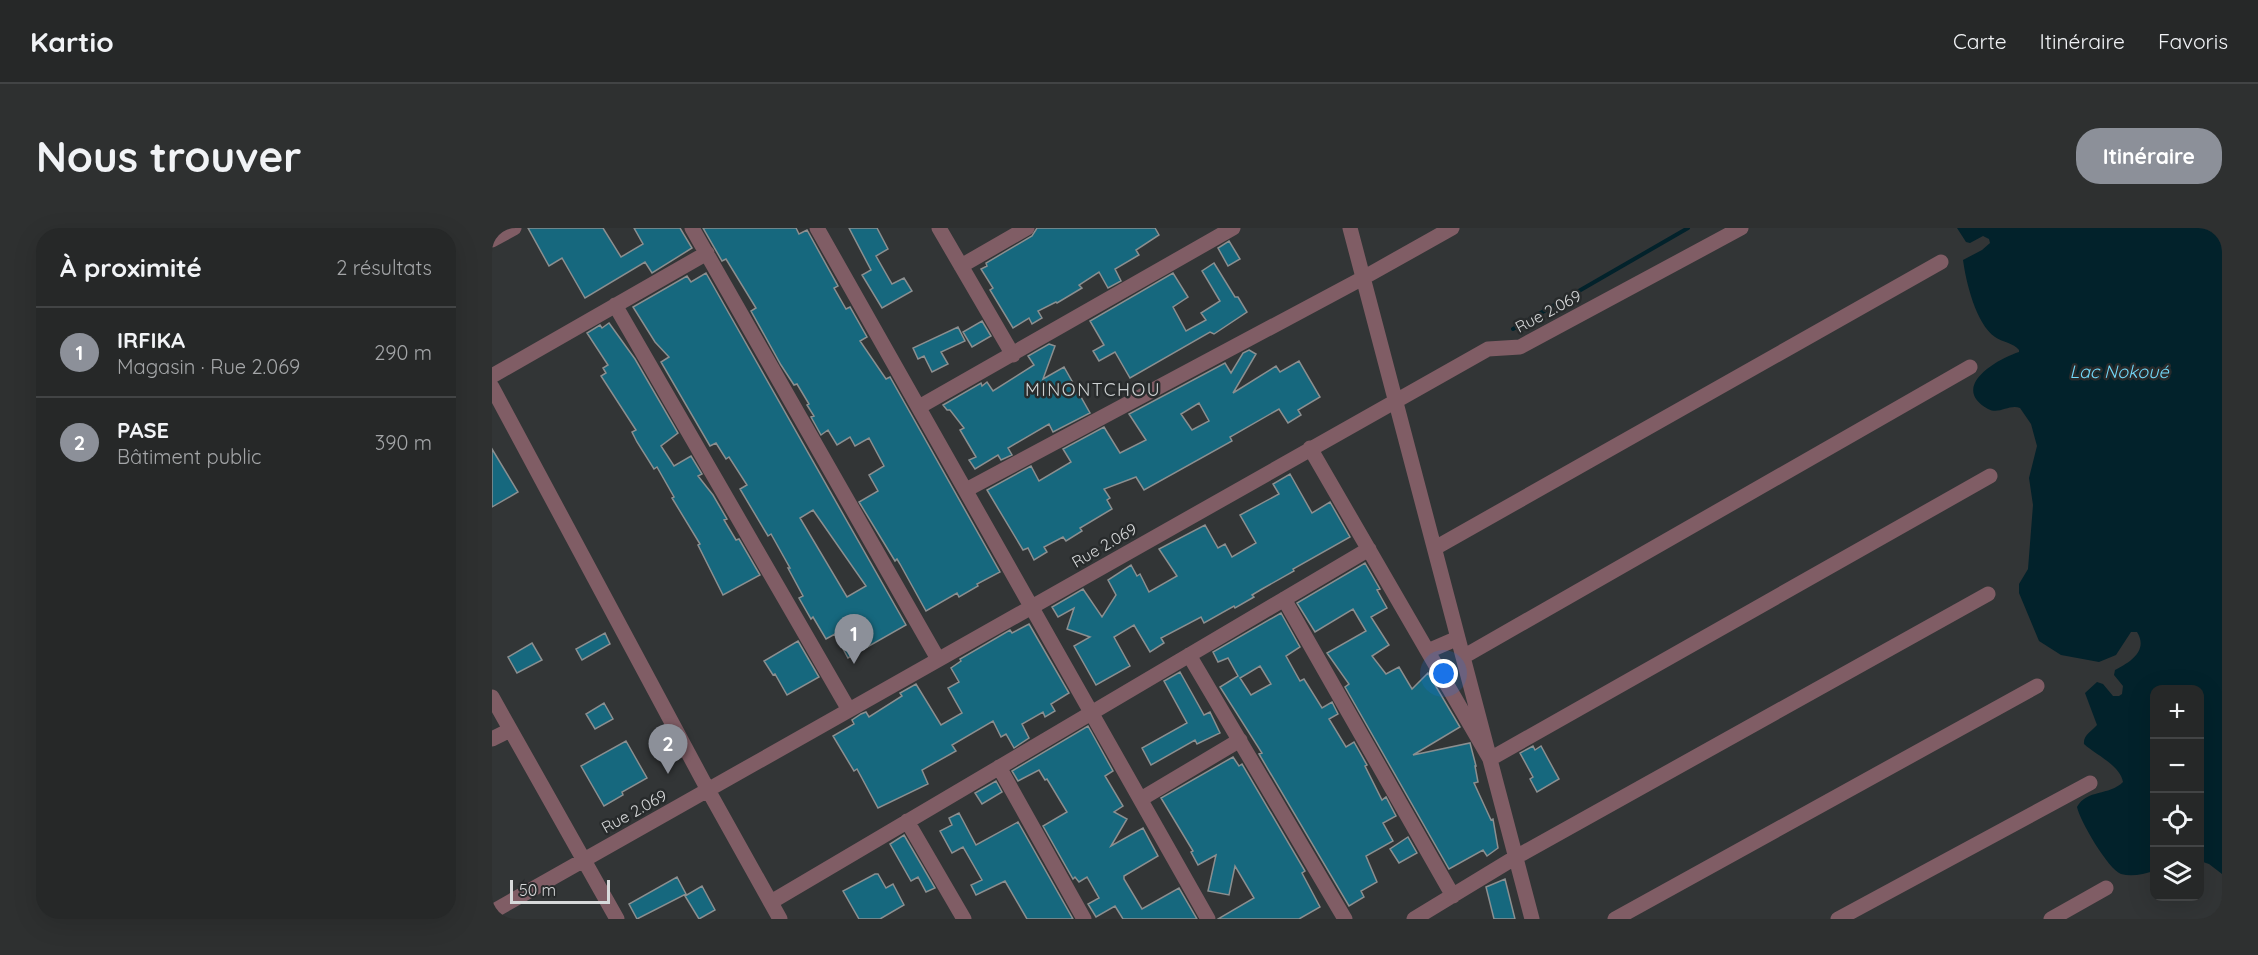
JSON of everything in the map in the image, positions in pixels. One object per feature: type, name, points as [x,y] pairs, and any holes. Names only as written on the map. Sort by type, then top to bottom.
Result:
[{"type":"street","points":[[492,240],[514,228]]},
{"type":"street","points":[[692,228],[938,659]]},
{"type":"street","points":[[817,228],[1208,919]]},
{"type":"street","points":[[939,228],[1013,355]]},
{"type":"street","points":[[961,266],[1027,228]]},
{"type":"street","points":[[919,407],[1233,228]]},
{"type":"street","points":[[1350,228],[1532,919]]},
{"type":"street","points":[[966,490],[1452,228]]},
{"type":"street","name":"Rue 2.069","points":[[492,912],[1488,349],[1520,347],[1741,228]]},
{"type":"street","points":[[492,376],[707,253]]},
{"type":"street","points":[[1434,548],[1941,262]]},
{"type":"street","points":[[615,305],[849,710]]},
{"type":"street","points":[[1463,657],[1970,367]]},
{"type":"street","points":[[492,387],[708,790],[780,919]]},
{"type":"street","points":[[1310,448],[1490,759]]},
{"type":"street","points":[[1490,759],[1990,476]]},
{"type":"street","points":[[771,902],[1369,549]]},
{"type":"street","points":[[1414,919],[1516,857],[1988,594]]},
{"type":"street","points":[[1284,599],[1453,896]]},
{"type":"street","points":[[1428,651],[1458,638]]},
{"type":"street","points":[[1189,655],[1345,919]]},
{"type":"street","points":[[1615,919],[2037,686]]},
{"type":"street","points":[[492,697],[617,919]]},
{"type":"street","points":[[492,739],[510,730]]},
{"type":"street","points":[[1141,799],[1240,740]]},
{"type":"street","points":[[999,767],[1084,919]]},
{"type":"street","points":[[1838,919],[2090,783]]},
{"type":"street","points":[[907,821],[964,919]]},
{"type":"street","points":[[2051,919],[2106,888]]},
{"type":"water","name":"Lac Nokoué","points":[[1957,228],[2222,228],[2222,874],[2204,862],[2204,685],[2150,685],[2150,872],[2129,875],[2121,874],[2116,870],[2095,844],[2079,814],[2077,807],[2086,797],[2111,789],[2123,782],[2113,765],[2084,744],[2086,736],[2097,725],[2085,693],[2097,682],[2103,684],[2113,696],[2122,694],[2123,686],[2114,675],[2115,670],[2136,656],[2141,645],[2140,639],[2137,632],[2131,632],[2116,655],[2099,662],[2061,655],[2039,641],[2019,593],[2019,584],[2028,569],[2033,505],[2029,478],[2037,446],[2031,424],[2020,408],[2012,407],[1992,411],[1977,401],[1973,392],[1975,383],[1989,367],[2019,350],[1988,331],[1977,313],[1969,291],[1963,260],[1982,250],[1990,243],[1989,239],[1983,236],[1970,243],[1966,242]]},
{"type":"building","points":[[528,228],[603,228],[621,257],[643,244],[634,228],[680,228],[692,248],[652,273],[645,262],[585,298],[562,258],[549,266]]},
{"type":"building","points":[[703,228],[796,228],[799,234],[807,230],[838,286],[834,288],[846,309],[850,307],[867,337],[860,341],[886,379],[890,377],[1000,572],[959,597],[957,593],[926,611],[897,559],[895,561],[859,502],[878,491],[869,475],[884,466],[869,438],[855,446],[850,437],[837,445],[828,430],[821,435],[811,417],[814,416],[807,405],[809,404],[797,384],[794,385],[781,365],[751,311],[756,308],[726,259],[722,261]]},
{"type":"building","points":[[849,228],[877,228],[888,249],[876,256],[892,284],[904,278],[912,291],[882,308],[862,275],[871,270]]},
{"type":"building","points":[[1037,228],[1155,228],[1159,235],[1136,250],[1139,255],[1115,269],[1121,281],[1108,288],[1099,272],[1079,285],[1082,288],[1038,311],[1042,318],[1032,324],[1029,318],[1013,328],[990,290],[993,288],[981,269],[987,266],[986,263],[1032,236]]},
{"type":"building","points":[[1229,241],[1240,259],[1228,266],[1218,248]]},
{"type":"building","points":[[1214,263],[1247,312],[1214,334],[1210,332],[1130,378],[1115,352],[1099,361],[1093,351],[1104,345],[1090,321],[1173,273],[1188,297],[1173,307],[1186,331],[1206,320],[1201,313],[1220,301],[1202,271]]},
{"type":"building","points":[[706,273],[906,625],[848,658],[835,634],[826,639],[813,617],[811,619],[799,598],[803,596],[788,568],[790,568],[771,534],[768,536],[740,489],[747,485],[729,457],[726,459],[716,443],[710,446],[661,362],[669,357],[655,342],[633,307],[687,276],[691,282]],"holes":[[[813,510],[866,586],[847,597],[800,518]]]},
{"type":"building","points":[[982,321],[991,336],[972,347],[963,332]]},
{"type":"building","points":[[609,323],[635,359],[678,433],[661,446],[674,466],[691,456],[702,474],[698,476],[713,495],[727,519],[724,520],[736,540],[739,539],[760,575],[723,595],[698,545],[700,544],[672,498],[674,497],[657,467],[654,469],[637,442],[632,432],[636,430],[601,376],[606,373],[603,368],[608,365],[587,333],[600,325],[602,328]]},
{"type":"building","points":[[958,327],[965,341],[941,352],[948,364],[932,372],[924,356],[918,359],[913,348]]},
{"type":"building","points":[[1049,344],[1055,346],[1043,379],[1064,367],[1090,413],[1053,432],[1049,424],[1008,448],[1012,455],[1001,460],[998,455],[975,469],[969,460],[976,457],[960,430],[964,428],[943,405],[981,383],[982,386],[987,382],[993,391],[1034,365],[1028,356]]},
{"type":"building","points":[[1249,350],[1256,354],[1233,393],[1276,366],[1280,372],[1299,361],[1320,397],[1298,410],[1301,415],[1288,423],[1279,409],[1230,437],[1232,441],[1144,490],[1136,477],[1104,489],[1110,498],[1107,500],[1112,509],[1080,528],[1082,531],[1066,541],[1063,537],[1044,547],[1047,552],[1034,560],[1028,548],[1023,550],[987,490],[1031,466],[1039,481],[1071,462],[1063,449],[1104,427],[1120,453],[1146,440],[1129,414],[1225,363],[1231,373],[1243,353]],"holes":[[[1199,403],[1209,421],[1192,430],[1181,414]]]},
{"type":"building","points":[[492,449],[518,492],[492,507]]},
{"type":"building","points":[[1290,474],[1312,513],[1330,502],[1350,537],[1293,569],[1294,571],[1252,595],[1254,597],[1235,608],[1234,606],[1204,623],[1201,617],[1161,638],[1164,643],[1150,652],[1134,625],[1114,637],[1130,666],[1096,685],[1074,646],[1090,637],[1067,629],[1074,608],[1058,617],[1052,607],[1083,589],[1102,617],[1116,595],[1108,580],[1131,565],[1137,576],[1140,574],[1149,592],[1177,576],[1159,549],[1205,525],[1218,548],[1225,544],[1232,557],[1256,543],[1240,515],[1279,494],[1273,484]]},
{"type":"building","points":[[1365,563],[1380,589],[1377,590],[1387,608],[1371,617],[1389,645],[1372,656],[1386,674],[1399,667],[1412,689],[1428,673],[1460,727],[1413,755],[1470,743],[1478,782],[1474,783],[1491,820],[1493,819],[1498,848],[1487,856],[1483,850],[1449,869],[1345,687],[1349,684],[1327,653],[1366,631],[1353,609],[1315,632],[1297,603]]},
{"type":"building","points":[[1281,613],[1300,647],[1286,656],[1300,681],[1304,679],[1322,708],[1332,702],[1338,714],[1329,719],[1346,747],[1354,742],[1382,800],[1386,797],[1396,816],[1383,823],[1393,841],[1366,856],[1377,882],[1361,891],[1364,897],[1349,906],[1259,754],[1262,753],[1220,687],[1238,676],[1228,658],[1218,662],[1213,652]],"holes":[[[1260,666],[1271,684],[1251,695],[1240,678]]]},
{"type":"building","points":[[1029,624],[1069,693],[1051,704],[1055,711],[1045,717],[1043,712],[1022,724],[1029,738],[1014,748],[1006,734],[1001,737],[993,721],[952,745],[956,751],[922,770],[928,784],[878,808],[857,769],[854,771],[833,736],[854,724],[852,720],[861,714],[866,712],[869,717],[902,696],[900,693],[916,684],[941,725],[962,713],[948,688],[959,682],[951,668],[961,661],[960,659],[1010,630],[1012,633]]},
{"type":"building","points":[[605,633],[610,644],[582,660],[576,649]]},
{"type":"building","points":[[798,641],[819,677],[787,695],[775,674],[773,675],[764,661]]},
{"type":"building","points":[[532,643],[542,660],[517,673],[508,657]]},
{"type":"building","points":[[1180,672],[1204,715],[1210,712],[1220,733],[1197,744],[1195,740],[1151,765],[1142,748],[1187,723],[1164,681]]},
{"type":"building","points":[[604,703],[613,719],[595,729],[586,714]]},
{"type":"building","points":[[1088,726],[1113,771],[1105,776],[1123,806],[1114,812],[1127,819],[1111,846],[1143,828],[1158,856],[1124,876],[1124,879],[1142,909],[1179,888],[1197,919],[1123,919],[1115,906],[1096,917],[1088,904],[1099,898],[1087,877],[1079,882],[1075,877],[1073,879],[1043,826],[1067,812],[1039,770],[1018,781],[1012,771]]},
{"type":"building","points":[[626,741],[647,778],[622,792],[623,795],[604,806],[581,766]]},
{"type":"building","points":[[1533,746],[1535,750],[1541,746],[1559,779],[1537,792],[1530,779],[1533,777],[1520,753]]},
{"type":"building","points":[[1233,757],[1239,766],[1242,764],[1305,871],[1302,873],[1320,907],[1299,919],[1218,919],[1254,898],[1235,866],[1229,895],[1208,891],[1216,855],[1198,865],[1191,852],[1193,851],[1161,798]]},
{"type":"building","points":[[996,781],[1002,792],[982,804],[975,793]]},
{"type":"building","points":[[959,813],[976,845],[1018,822],[1073,919],[1027,919],[1005,881],[976,895],[971,885],[982,880],[963,847],[952,853],[940,831],[952,825],[949,818]]},
{"type":"building","points":[[904,835],[935,888],[926,892],[918,877],[911,881],[890,844]]},
{"type":"building","points":[[1408,837],[1417,853],[1399,863],[1390,849]]},
{"type":"building","points":[[878,874],[886,888],[893,884],[904,905],[880,919],[859,919],[843,891]]},
{"type":"building","points":[[677,877],[686,894],[637,919],[629,904]]},
{"type":"building","points":[[1505,879],[1515,919],[1494,919],[1486,887]]},
{"type":"building","points":[[702,886],[715,910],[699,919],[685,896]]},
{"type":"waterway","points":[[1513,329],[1688,228]]},
{"type":"place","name":"IRFIKA","points":[[854,664]]},
{"type":"place","name":"PASE","points":[[668,774]]},
{"type":"district","name":"MINONTCHOU","points":[[1093,389]]}]
